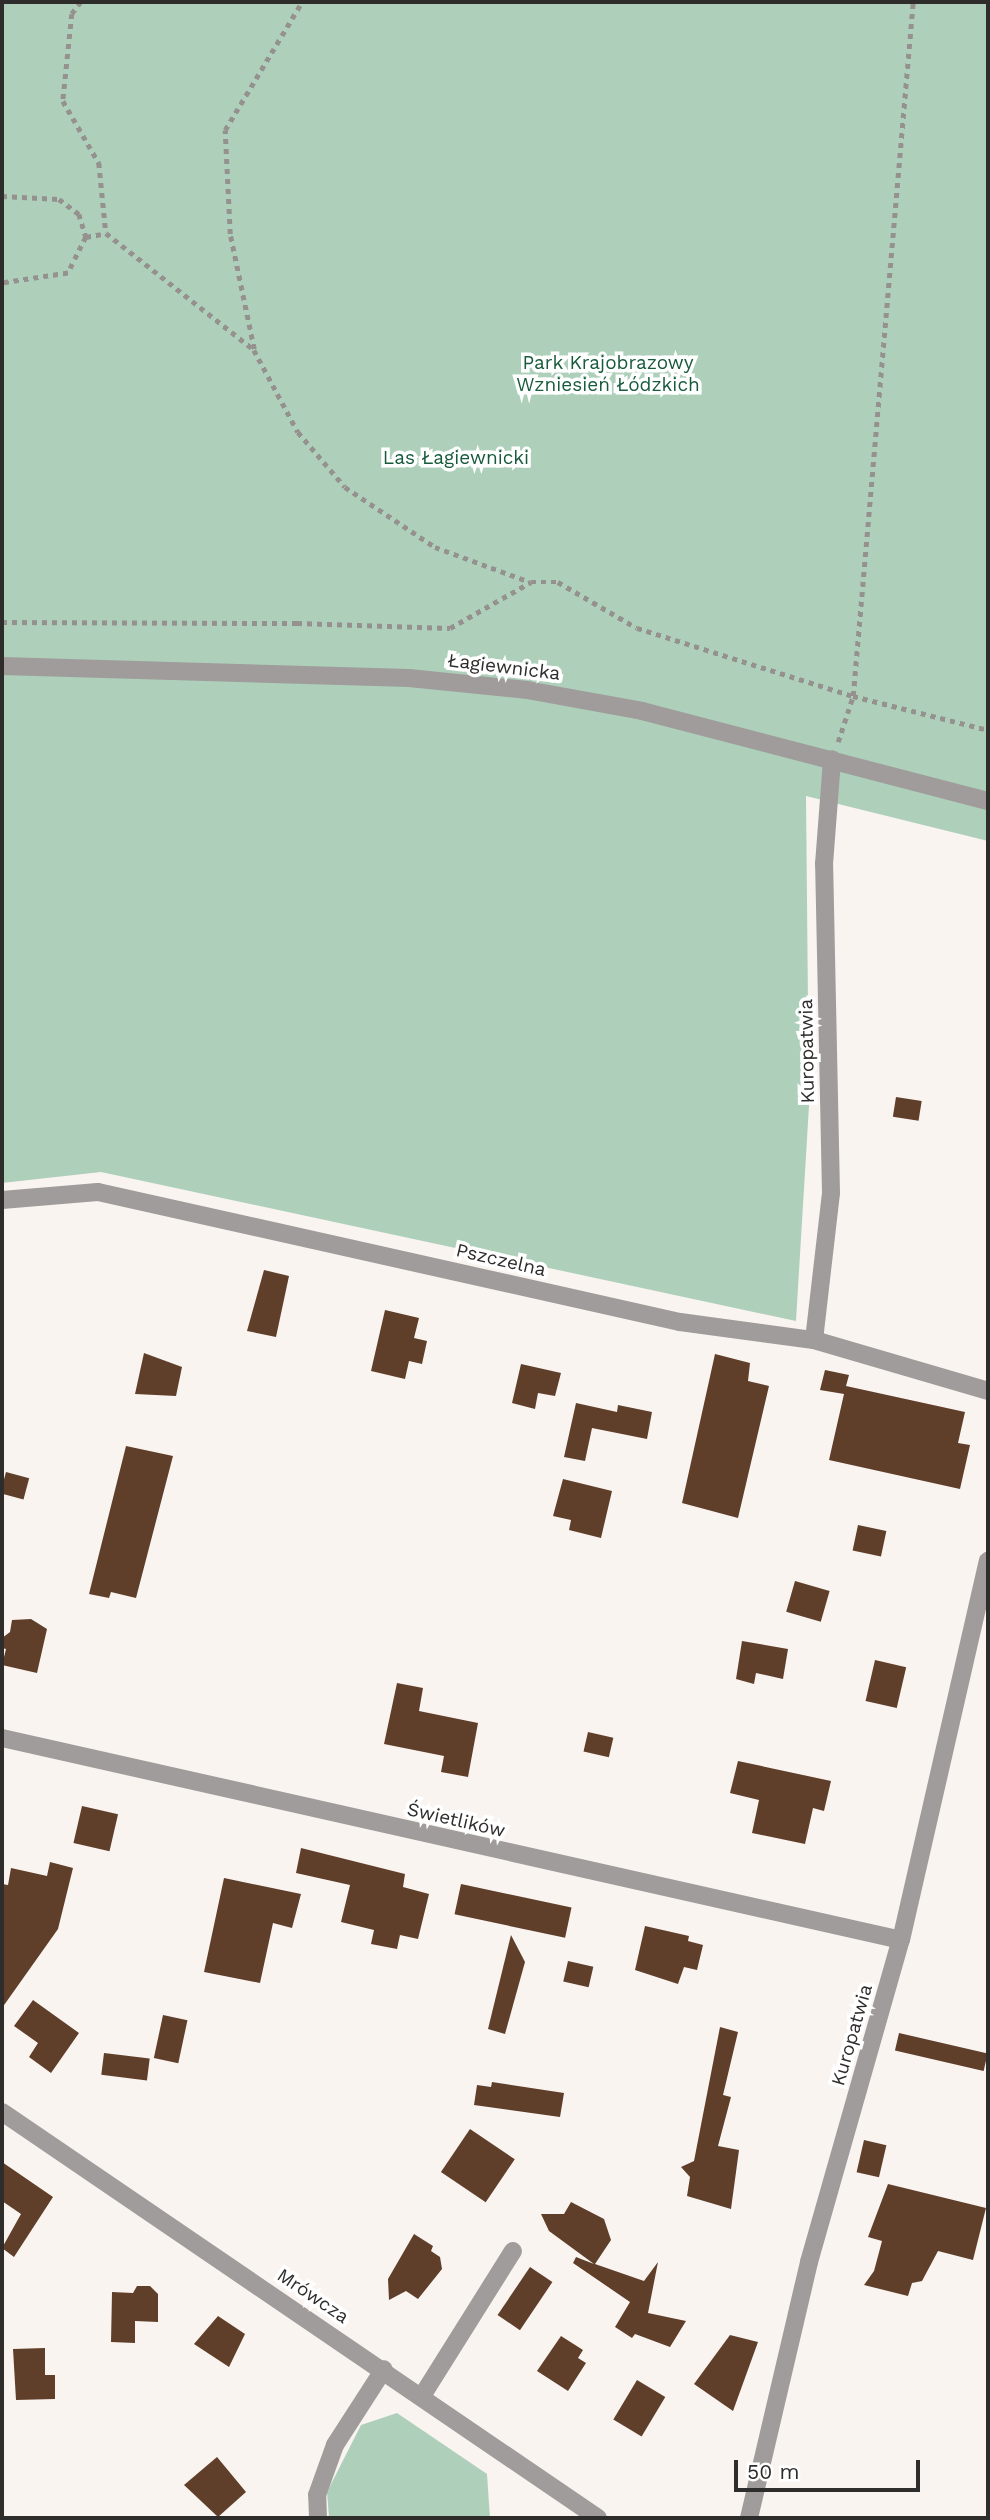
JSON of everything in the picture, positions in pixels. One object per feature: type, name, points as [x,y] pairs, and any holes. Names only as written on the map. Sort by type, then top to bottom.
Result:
[{"type":"street","name":"Łagiewnicka","points":[[2,666],[468,683],[642,711],[988,801]]},
{"type":"street","name":"Kuropatwia","points":[[814,1340],[831,1193],[824,864],[832,760]]},
{"type":"street","name":"Pszczelna","points":[[2,1200],[99,1192],[680,1322],[814,1340],[988,1391]]},
{"type":"street","name":"Kuropatwia","points":[[749,2518],[809,2262],[901,1940],[988,1561]]},
{"type":"street","name":"Świetlików","points":[[2,1738],[901,1940]]},
{"type":"street","name":"Mrówcza","points":[[2,2112],[384,2369],[598,2518]]},
{"type":"street","points":[[422,2396],[513,2251]]},
{"type":"street","points":[[318,2518],[317,2495],[335,2445],[384,2369]]},
{"type":"path","points":[[80,2],[72,14],[63,101],[99,163],[106,233],[254,350]]},
{"type":"path","points":[[302,2],[225,130],[230,234],[254,350],[298,432],[345,487],[435,547],[531,582],[558,582],[637,628],[853,696],[988,730]]},
{"type":"path","points":[[832,760],[853,696],[913,2]]},
{"type":"path","points":[[2,196],[59,199],[79,214],[86,237],[68,273],[2,283]]},
{"type":"path","points":[[86,237],[106,233]]},
{"type":"path","points":[[2,622],[297,623],[450,628],[531,582]]},
{"type":"green space","name":"Las Łagiewnicki","points":[[2,2],[988,2],[988,841],[806,796],[809,1106],[796,1321],[101,1172],[2,1183]]},
{"type":"green space","points":[[397,2413],[487,2474],[490,2518],[329,2518],[327,2492],[361,2425]]},
{"type":"building","points":[[896,1097],[922,1101],[919,1121],[893,1117]]},
{"type":"building","points":[[264,1270],[289,1276],[276,1337],[247,1331]]},
{"type":"building","points":[[385,1310],[419,1318],[414,1338],[427,1341],[422,1364],[409,1361],[405,1379],[371,1371]]},
{"type":"building","points":[[144,1353],[182,1367],[176,1396],[135,1394]]},
{"type":"building","points":[[715,1354],[750,1363],[748,1381],[769,1386],[738,1518],[682,1503]]},
{"type":"building","points":[[521,1364],[561,1373],[555,1396],[538,1393],[535,1409],[512,1403]]},
{"type":"building","points":[[825,1370],[849,1375],[846,1386],[965,1412],[958,1443],[970,1445],[960,1489],[829,1460],[844,1394],[820,1390]]},
{"type":"building","points":[[576,1403],[617,1412],[618,1405],[652,1412],[647,1439],[592,1428],[585,1461],[564,1457]]},
{"type":"building","points":[[126,1446],[173,1456],[136,1598],[111,1592],[109,1598],[89,1594]]},
{"type":"building","points":[[6,1472],[29,1478],[23,1499],[2,1494]]},
{"type":"building","points":[[563,1479],[612,1491],[601,1538],[569,1530],[571,1520],[553,1516]]},
{"type":"building","points":[[858,1525],[886,1531],[881,1556],[853,1550]]},
{"type":"building","points":[[795,1581],[830,1591],[821,1622],[786,1612]]},
{"type":"building","points":[[31,1619],[47,1629],[37,1673],[2,1665],[6,1649],[2,1648],[2,1638],[10,1632],[12,1620]]},
{"type":"building","points":[[742,1641],[788,1649],[783,1679],[756,1673],[754,1684],[736,1679]]},
{"type":"building","points":[[875,1660],[906,1667],[897,1708],[866,1701]]},
{"type":"building","points":[[397,1683],[423,1688],[419,1711],[478,1723],[468,1777],[441,1772],[444,1756],[384,1744]]},
{"type":"building","points":[[588,1732],[613,1738],[609,1757],[584,1751]]},
{"type":"building","points":[[738,1761],[831,1781],[824,1811],[813,1808],[805,1844],[752,1833],[759,1800],[730,1793]]},
{"type":"building","points":[[82,1806],[118,1814],[110,1851],[73,1843]]},
{"type":"building","points":[[301,1848],[405,1874],[403,1887],[429,1894],[418,1939],[400,1935],[397,1949],[371,1944],[374,1930],[341,1922],[350,1885],[296,1873]]},
{"type":"building","points":[[50,1862],[73,1868],[58,1929],[2,2008],[2,1884],[8,1885],[11,1868],[47,1876]]},
{"type":"building","points":[[224,1878],[301,1894],[292,1928],[273,1923],[260,1983],[204,1972]]},
{"type":"building","points":[[461,1884],[572,1907],[565,1938],[455,1914]]},
{"type":"building","points":[[645,1926],[689,1936],[688,1941],[703,1945],[697,1970],[684,1967],[678,1984],[635,1970]]},
{"type":"building","points":[[511,1935],[525,1962],[505,2034],[488,2029]]},
{"type":"building","points":[[568,1961],[593,1967],[589,1987],[563,1981]]},
{"type":"building","points":[[33,2000],[79,2033],[51,2073],[29,2057],[38,2043],[14,2026]]},
{"type":"building","points":[[163,2015],[187,2020],[178,2063],[154,2058]]},
{"type":"building","points":[[720,2027],[738,2032],[723,2095],[731,2097],[718,2146],[739,2150],[731,2209],[687,2196],[690,2177],[681,2167],[694,2161]]},
{"type":"building","points":[[899,2033],[988,2053],[984,2071],[895,2051]]},
{"type":"building","points":[[104,2053],[150,2059],[147,2080],[101,2075]]},
{"type":"building","points":[[492,2082],[564,2093],[560,2117],[474,2105],[477,2085],[491,2087]]},
{"type":"building","points":[[470,2129],[515,2159],[486,2202],[441,2172]]},
{"type":"building","points":[[864,2140],[886,2145],[879,2177],[857,2172]]},
{"type":"building","points":[[2,2162],[53,2197],[14,2257],[2,2248],[21,2214],[2,2201]]},
{"type":"building","points":[[888,2184],[986,2208],[973,2260],[938,2251],[922,2281],[912,2283],[908,2296],[864,2285],[874,2271],[882,2241],[868,2237]]},
{"type":"building","points":[[571,2202],[604,2219],[611,2240],[595,2264],[644,2281],[658,2262],[648,2313],[686,2321],[670,2347],[635,2334],[632,2338],[615,2327],[630,2302],[573,2263],[576,2257],[594,2264],[549,2231],[541,2214],[564,2214]]},
{"type":"building","points":[[414,2234],[433,2246],[431,2251],[440,2257],[442,2269],[418,2299],[406,2291],[389,2300],[388,2279]]},
{"type":"building","points":[[530,2267],[552,2282],[520,2330],[498,2315]]},
{"type":"building","points":[[137,2286],[150,2286],[158,2294],[158,2322],[135,2321],[135,2343],[111,2342],[112,2292],[133,2293]]},
{"type":"building","points":[[218,2316],[245,2334],[229,2367],[194,2344]]},
{"type":"building","points":[[730,2335],[758,2342],[733,2411],[694,2384]]},
{"type":"building","points":[[561,2336],[583,2350],[578,2358],[586,2363],[568,2391],[537,2371]]},
{"type":"building","points":[[45,2348],[45,2375],[55,2375],[55,2399],[16,2400],[13,2349]]},
{"type":"building","points":[[637,2380],[665,2397],[642,2436],[613,2419]]},
{"type":"building","points":[[217,2457],[246,2492],[218,2517],[184,2485]]},
{"type":"park label","name":"Park Krajobrazowy Wzniesień Łódzkich","points":[[608,374]]}]
